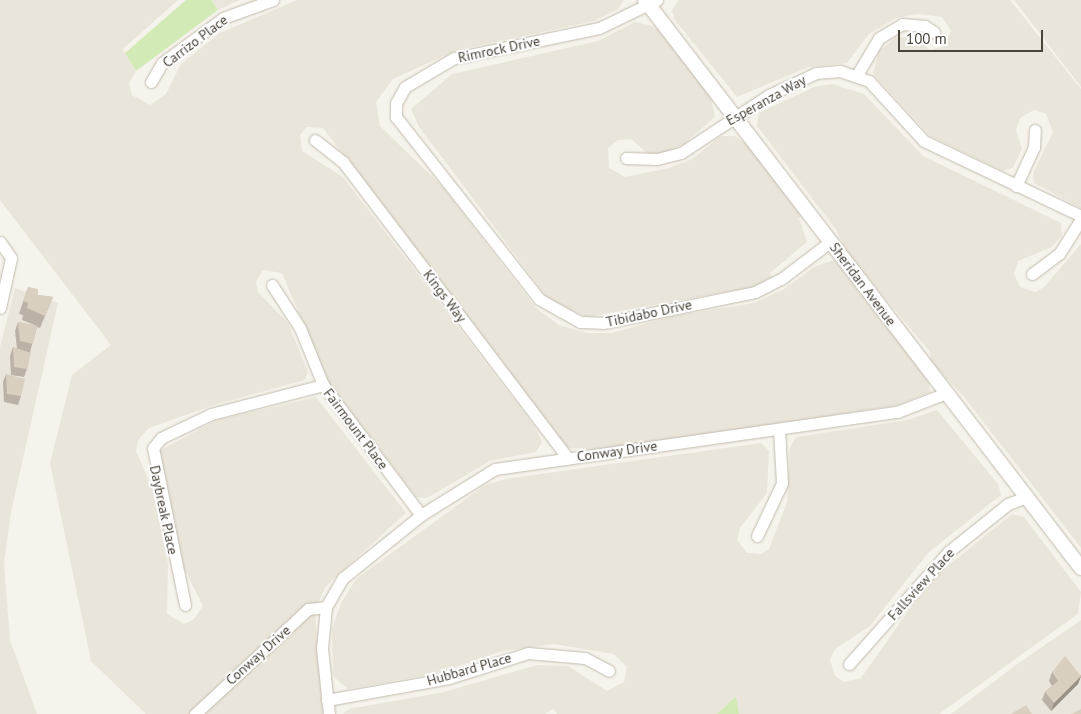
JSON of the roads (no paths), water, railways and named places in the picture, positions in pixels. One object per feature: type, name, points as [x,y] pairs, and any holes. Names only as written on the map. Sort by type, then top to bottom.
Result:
[{"type":"street","name":"Carrizo Place","points":[[151,82],[162,62],[223,18],[273,0]]},
{"type":"street","name":"Sheridan Avenue","points":[[650,2],[830,242],[1081,568]]},
{"type":"street","name":"Rimrock Drive","points":[[418,139],[396,117],[396,102],[405,87],[454,58],[599,28],[650,2]]},
{"type":"street","points":[[934,32],[926,26],[902,24],[879,38],[857,75],[881,92],[924,141],[1081,217],[1059,254],[1032,274]]},
{"type":"street","name":"Esperanza Way","points":[[626,158],[657,159],[681,153],[734,115],[816,73],[857,75]]},
{"type":"street","points":[[1016,186],[1034,148],[1035,130]]},
{"type":"street","name":"Tibidabo Drive","points":[[418,139],[540,299],[580,322],[603,323],[755,292],[781,280],[830,242]]},
{"type":"street","name":"Kings Way","points":[[315,140],[343,162],[568,458]]},
{"type":"street","points":[[0,242],[11,258],[0,308]]},
{"type":"street","name":"Fairmount Place","points":[[272,285],[300,328],[323,384],[421,515]]},
{"type":"street","name":"Daybreak Place","points":[[185,605],[153,448],[161,438],[211,414],[323,384]]},
{"type":"street","name":"Conway Drive","points":[[195,714],[308,609],[329,603],[356,564],[421,515],[495,469],[897,412],[946,394]]},
{"type":"street","points":[[756,536],[782,483],[779,430]]},
{"type":"street","name":"Fallsview Place","points":[[849,664],[948,552],[1008,504],[1026,497]]},
{"type":"street","points":[[328,714],[322,648],[329,603]]},
{"type":"street","name":"Hubbard Place","points":[[327,700],[449,678],[528,653],[585,658],[609,671]]}]
